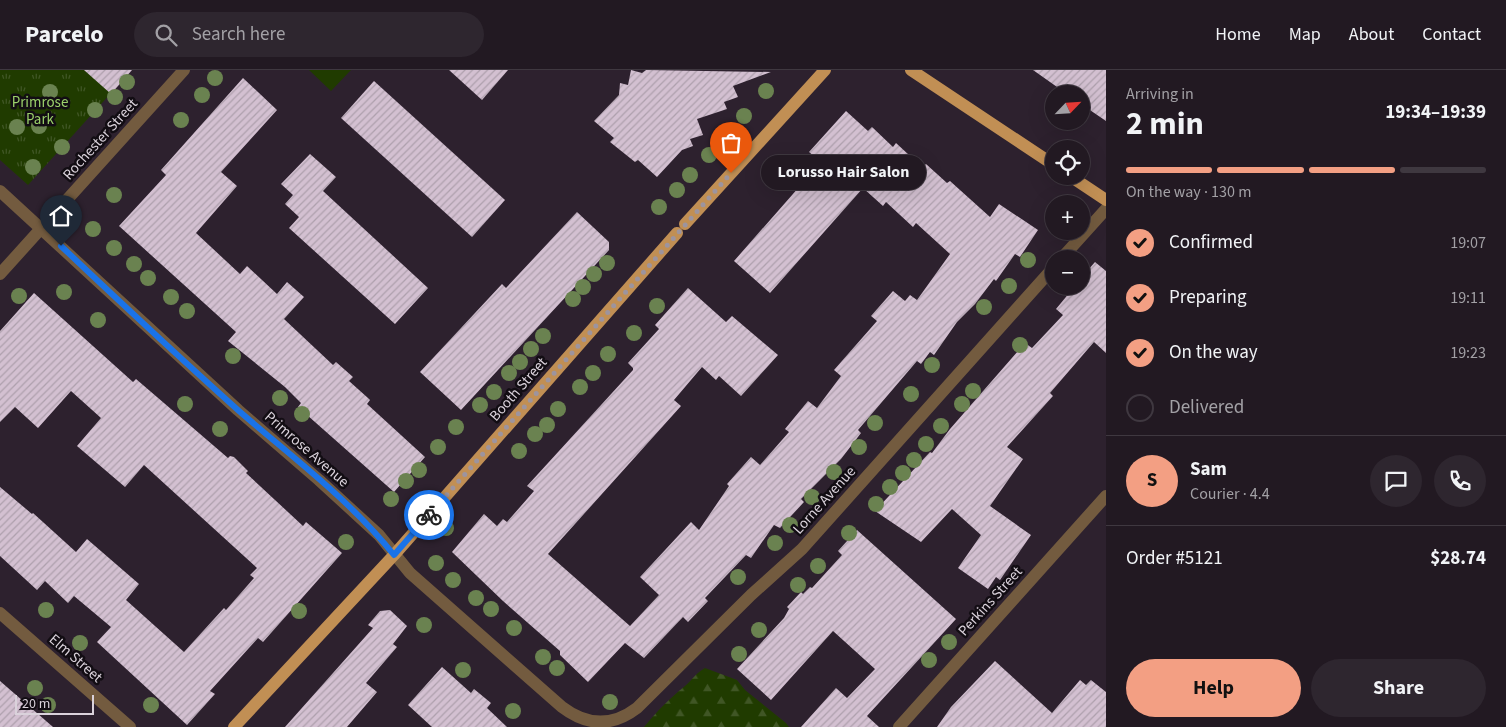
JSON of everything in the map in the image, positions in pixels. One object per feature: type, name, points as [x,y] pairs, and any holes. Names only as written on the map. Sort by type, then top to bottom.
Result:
[{"type":"main road","name":"Booth Street","points":[[234,727],[394,555],[681,228],[825,70]]},
{"type":"main road","points":[[911,70],[1045,159]]},
{"type":"main road","points":[[1084,185],[1106,200]]},
{"type":"street","name":"Rochester Street","points":[[0,274],[184,70]]},
{"type":"street","name":"Primrose Avenue","points":[[0,191],[238,410],[319,480],[379,536],[410,573],[562,707],[584,721],[596,723]]},
{"type":"street","points":[[1069,250],[1106,209]]},
{"type":"street","name":"Lorne Avenue","points":[[596,723],[618,720],[637,708],[751,595],[802,548],[1045,277]]},
{"type":"street","name":"Perkins Street","points":[[899,727],[1106,496]]},
{"type":"street","name":"Elm Street","points":[[0,613],[130,727]]},
{"type":"green space","name":"Primrose Park","points":[[0,70],[85,70],[111,93],[28,185],[0,160]]},
{"type":"green space","points":[[309,70],[351,70],[331,91]]},
{"type":"green space","points":[[705,668],[737,680],[745,690],[789,727],[644,727],[668,701]]},
{"type":"building","points":[[84,70],[132,70],[111,94]]},
{"type":"building","points":[[449,70],[508,70],[482,100]]},
{"type":"building","points":[[631,70],[642,73],[646,70],[771,72],[733,86],[738,97],[724,102],[727,109],[697,119],[703,135],[690,139],[693,146],[682,150],[657,177],[638,160],[635,162],[610,142],[614,138],[594,121],[619,95],[620,83],[628,85]]},
{"type":"building","points":[[1033,70],[1106,70],[1106,121],[1090,110],[1090,85],[1054,85]]},
{"type":"building","points":[[243,78],[277,110],[221,172],[237,186],[196,233],[240,274],[247,266],[277,294],[287,282],[304,297],[284,319],[333,365],[336,362],[353,377],[349,381],[370,400],[367,404],[425,457],[394,492],[298,407],[301,403],[285,387],[228,341],[236,332],[119,226],[166,175],[161,170]]},
{"type":"building","points":[[374,81],[505,200],[472,237],[341,118]]},
{"type":"building","points":[[846,111],[868,131],[872,127],[893,147],[896,143],[922,167],[926,164],[947,183],[950,181],[990,217],[999,204],[1038,230],[1020,257],[1015,254],[996,281],[994,279],[975,304],[957,322],[934,355],[930,352],[921,364],[917,361],[858,430],[861,433],[841,459],[801,499],[804,502],[780,528],[774,525],[751,558],[746,555],[705,598],[708,601],[688,622],[683,617],[644,658],[625,643],[588,682],[560,655],[560,651],[503,601],[452,552],[484,514],[497,526],[503,519],[507,522],[534,491],[527,486],[633,370],[628,363],[659,329],[655,325],[688,288],[726,322],[732,316],[778,355],[741,396],[719,376],[716,380],[702,367],[674,400],[681,406],[548,554],[630,626],[659,595],[640,577],[691,522],[699,530],[729,486],[727,484],[751,457],[760,465],[789,432],[785,429],[808,401],[817,408],[841,376],[834,370],[877,321],[871,316],[893,291],[905,301],[910,295],[917,300],[950,254],[916,223],[913,227],[886,202],[883,206],[863,188],[770,293],[734,261],[821,162],[809,152]]},
{"type":"building","points":[[310,154],[336,177],[323,191],[428,288],[395,324],[289,228],[299,217],[285,204],[293,195],[281,184]]},
{"type":"building","points":[[577,212],[609,242],[609,250],[461,410],[420,372],[502,284],[506,288]]},
{"type":"building","points":[[1095,262],[1106,271],[1106,353],[1094,342],[1050,393],[1053,396],[1007,447],[1023,459],[990,506],[1031,535],[1000,580],[996,577],[988,589],[958,568],[981,535],[952,509],[921,542],[875,511],[930,452],[932,453],[950,429],[1025,343],[1032,348],[1063,315],[1056,309],[1068,295],[1090,295],[1090,268]]},
{"type":"building","points":[[34,293],[133,382],[136,379],[228,458],[230,456],[234,457],[248,471],[246,473],[303,526],[306,522],[342,553],[263,642],[258,638],[210,691],[215,694],[187,725],[97,642],[111,627],[74,596],[68,603],[45,581],[37,590],[0,556],[0,487],[33,513],[76,552],[87,539],[139,584],[126,600],[184,652],[224,608],[226,610],[254,578],[250,575],[257,568],[144,465],[125,487],[77,446],[101,418],[71,391],[38,428],[15,407],[0,422],[0,331]]},
{"type":"building","points":[[857,530],[956,619],[867,716],[879,727],[801,727],[836,688],[847,698],[875,669],[833,631],[771,700],[737,669],[784,618],[789,609],[787,607],[801,592],[803,594],[810,587],[812,588],[842,555],[838,551]]},
{"type":"building","points":[[390,610],[407,626],[393,644],[397,647],[366,683],[377,692],[347,727],[285,727],[373,628],[368,625],[380,611]]},
{"type":"building","points":[[995,661],[1052,713],[1080,680],[1086,685],[1091,680],[1106,692],[1106,727],[937,727],[951,707]]},
{"type":"building","points":[[442,667],[471,693],[474,689],[491,703],[487,708],[507,727],[432,727],[408,705]]},
{"type":"building","points":[[0,681],[53,727],[0,727]]},
{"type":"way so far","points":[[429,515],[731,173]]},
{"type":"place","name":"Lorusso Hair Salon","points":[[731,173]]},
{"type":"route","points":[[61,246],[238,410],[319,480],[379,536],[394,555],[429,515]]}]
